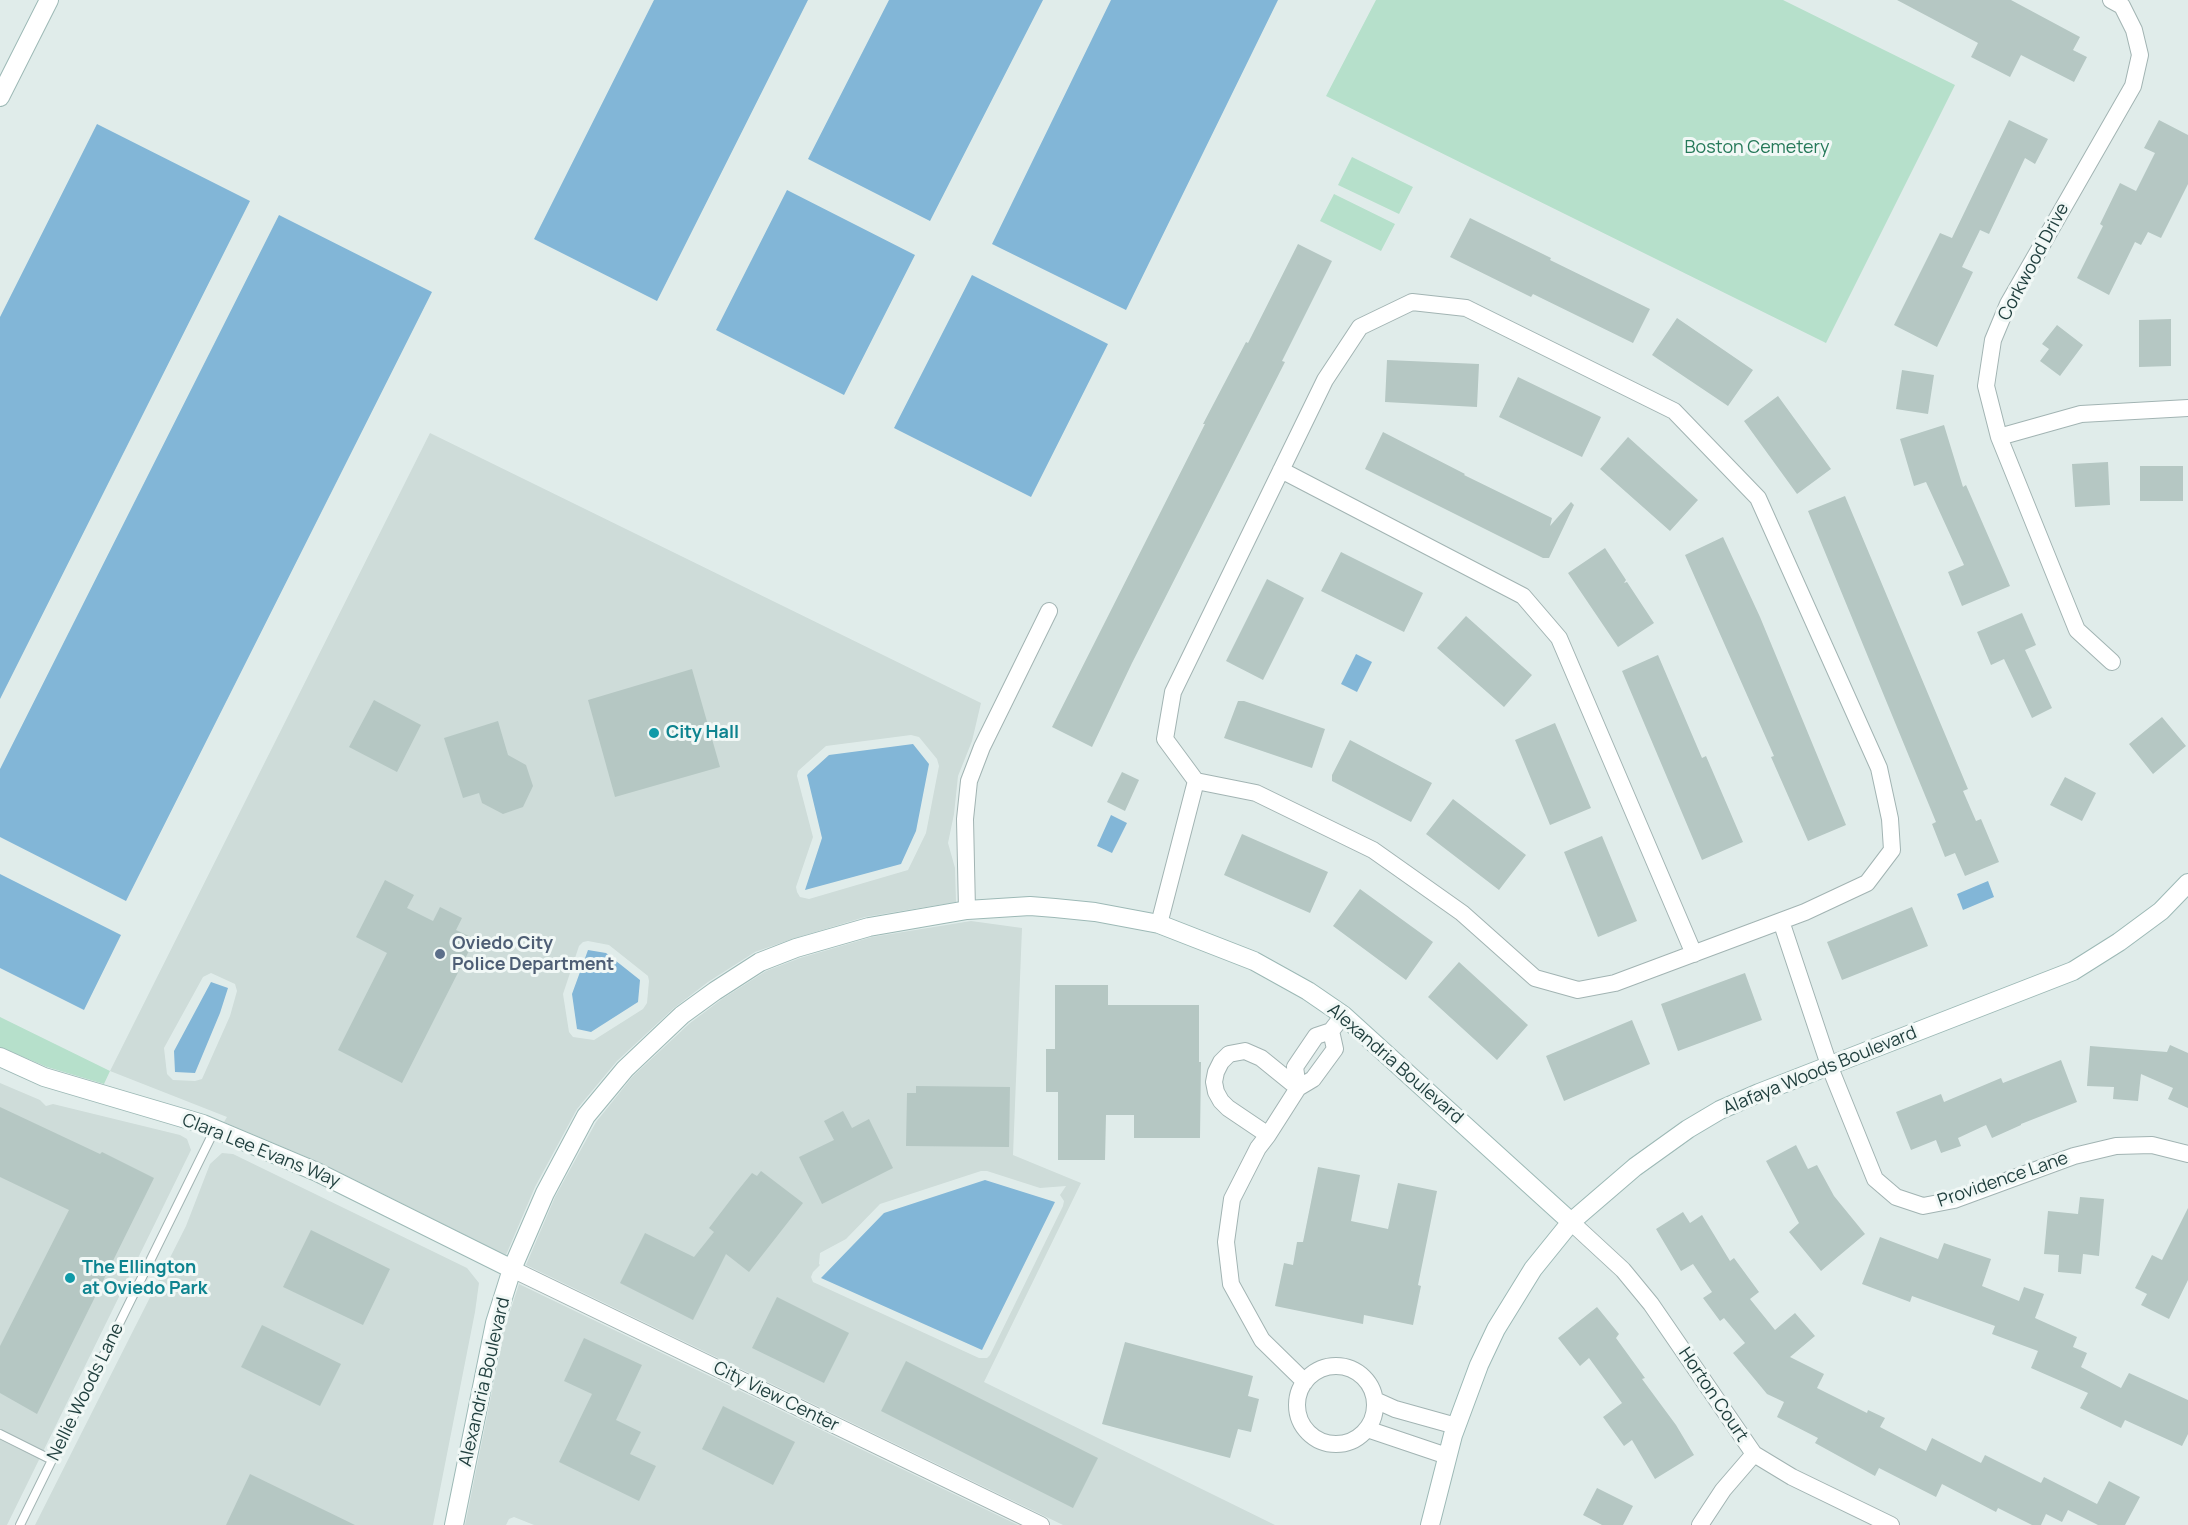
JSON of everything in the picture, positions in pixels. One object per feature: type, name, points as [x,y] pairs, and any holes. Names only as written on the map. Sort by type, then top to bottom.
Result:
[{"type":"street","points":[[0,98],[49,0]]},
{"type":"street","name":"Corkwood Drive","points":[[2111,0],[2122,6],[2134,30],[2140,55],[2133,86],[2008,304],[1993,340],[1986,386],[1999,437],[2077,630],[2112,662]]},
{"type":"street","points":[[1412,302],[1466,308],[1674,411],[1758,498],[1879,768],[1888,809],[1892,850],[1867,883],[1781,921],[1616,983],[1578,990],[1535,978],[1462,913],[1373,850],[1256,794],[1196,781],[1165,739],[1173,692],[1281,470],[1325,380],[1360,327],[1412,302]]},
{"type":"street","points":[[1999,437],[2081,414],[2188,408]]},
{"type":"street","points":[[1281,470],[1523,597],[1559,638],[1694,954]]},
{"type":"street","points":[[967,910],[965,819],[969,781],[982,747],[1049,611]]},
{"type":"street","points":[[1159,924],[1196,781]]},
{"type":"street","name":"Alafaya Woods Boulevard","points":[[1430,1525],[1456,1426],[1479,1365],[1496,1329],[1533,1269],[1571,1221],[1635,1167],[1688,1129],[1730,1106],[1829,1065],[2073,971],[2119,942],[2161,911],[2188,883]]},
{"type":"street","name":"Alexandria Boulevard","points":[[454,1525],[495,1323],[512,1269],[545,1193],[586,1116],[625,1068],[682,1015],[760,962],[796,948],[869,927],[967,910],[1030,906],[1055,908],[1095,912],[1159,924],[1254,960],[1308,991],[1343,1015],[1571,1221]]},
{"type":"street","name":"Providence Lane","points":[[1781,921],[1829,1065],[1875,1179],[1896,1197],[1923,1206],[1954,1200],[2073,1156],[2116,1146],[2152,1145],[2188,1154]]},
{"type":"street","points":[[1298,1088],[1295,1067],[1316,1036],[1331,1031],[1343,1015]]},
{"type":"street","points":[[1305,1382],[1262,1340],[1231,1284],[1226,1242],[1232,1199],[1258,1148],[1298,1088],[1314,1079],[1335,1049],[1331,1031]]},
{"type":"street","points":[[1268,1136],[1221,1101],[1214,1082],[1221,1062],[1229,1054],[1245,1051],[1261,1058],[1298,1088]]},
{"type":"street","name":"Clara Lee Evans Way","points":[[0,1057],[44,1077],[215,1129],[317,1172],[512,1269]]},
{"type":"street","name":"Horton Court","points":[[1571,1221],[1623,1270],[1651,1304],[1754,1454],[1792,1477],[1891,1525]]},
{"type":"street","name":"City View Center","points":[[512,1269],[1041,1525]]},
{"type":"street","points":[[1331,1366],[1346,1367],[1360,1374],[1370,1385],[1375,1400],[1374,1415],[1367,1429],[1356,1439],[1341,1445],[1326,1444],[1312,1437],[1302,1425],[1297,1411],[1298,1395],[1305,1382],[1316,1371],[1331,1366]]},
{"type":"street","points":[[1375,1400],[1395,1409],[1456,1426]]},
{"type":"street","points":[[1367,1429],[1447,1456]]},
{"type":"street","points":[[1700,1525],[1723,1490],[1754,1454]]},
{"type":"lane","name":"Nellie Woods Lane","points":[[20,1525],[215,1129]]},
{"type":"lane","points":[[0,1434],[52,1460]]},
{"type":"shaded area","points":[[430,433],[981,703],[972,741],[958,776],[948,843],[955,868],[956,902],[865,917],[755,952],[708,982],[674,1008],[617,1061],[577,1109],[535,1187],[506,1255],[321,1163],[224,1122],[227,1117],[110,1071]],"holes":[[[911,735],[919,737],[937,759],[939,766],[926,833],[908,870],[809,899],[800,897],[796,887],[813,837],[797,776],[798,771],[826,746]],[[583,942],[609,945],[648,976],[649,981],[647,1003],[643,1009],[594,1040],[573,1037],[569,1032],[563,994],[579,946]],[[211,973],[235,984],[237,991],[230,1016],[202,1079],[173,1080],[167,1074],[164,1048],[203,977]]]},
{"type":"shaded area","points":[[971,921],[1022,928],[1013,1155],[1081,1183],[984,1382],[1275,1525],[1063,1525],[526,1265],[555,1197],[596,1122],[633,1076],[690,1023],[766,971],[800,958],[872,937]],"holes":[[[987,1171],[1040,1188],[1066,1186],[1060,1195],[1064,1201],[1063,1206],[987,1358],[979,1358],[813,1282],[811,1277],[820,1265],[820,1253],[846,1239],[880,1204]]]},
{"type":"shaded area","points":[[0,1083],[40,1100],[46,1106],[53,1104],[180,1135],[187,1139],[191,1150],[7,1525],[0,1525]]},
{"type":"shaded area","points":[[222,1153],[233,1154],[467,1268],[479,1283],[433,1525],[35,1525],[186,1226],[210,1164]]},
{"type":"shaded area","points":[[519,1284],[1018,1525],[534,1525],[514,1517],[509,1519],[506,1525],[465,1525],[505,1327]]},
{"type":"green space","name":"Boston Cemetery","points":[[1376,0],[1783,0],[1955,85],[1826,343],[1326,96]]},
{"type":"green space","points":[[1352,157],[1413,187],[1399,214],[1338,185]]},
{"type":"green space","points":[[1334,194],[1395,224],[1381,251],[1320,221]]},
{"type":"green space","points":[[0,1017],[110,1071],[104,1084],[47,1067],[0,1047]]},
{"type":"water","points":[[654,0],[808,0],[657,301],[534,239]]},
{"type":"water","points":[[889,0],[1043,0],[930,221],[808,159]]},
{"type":"water","points":[[1111,0],[1278,0],[1126,310],[992,244]]},
{"type":"water","points":[[97,124],[250,201],[0,699],[0,317]]},
{"type":"water","points":[[787,190],[915,255],[844,395],[716,330]]},
{"type":"water","points":[[279,215],[432,292],[126,901],[0,837],[0,769]]},
{"type":"water","points":[[972,275],[1108,344],[1031,497],[894,428]]},
{"type":"water","points":[[1356,654],[1372,662],[1357,692],[1341,684]]},
{"type":"water","points":[[913,744],[929,764],[916,831],[901,864],[805,890],[822,838],[807,775],[829,755]]},
{"type":"water","points":[[1111,815],[1127,823],[1112,853],[1097,846]]},
{"type":"water","points":[[0,874],[121,935],[84,1010],[0,968]]},
{"type":"water","points":[[1988,881],[1994,897],[1963,910],[1957,894]]},
{"type":"water","points":[[588,950],[606,953],[640,980],[638,1002],[591,1032],[577,1029],[572,994]]},
{"type":"water","points":[[211,982],[228,988],[220,1013],[195,1073],[175,1072],[174,1051]]},
{"type":"water","points":[[985,1180],[1055,1202],[982,1350],[821,1278],[884,1213]]},
{"type":"building","points":[[1897,0],[2011,0],[2080,37],[2073,50],[2087,57],[2074,82],[2021,55],[2010,77],[1971,57],[1978,43]]},
{"type":"building","points":[[2009,120],[2048,139],[2035,164],[2025,158],[1989,234],[1980,230],[1962,267],[1973,272],[1937,347],[1894,325],[1940,233],[1952,238]]},
{"type":"building","points":[[2159,120],[2188,135],[2188,184],[2161,238],[2148,232],[2141,245],[2135,242],[2109,295],[2077,278],[2103,226],[2100,224],[2120,183],[2136,191],[2155,153],[2144,148]]},
{"type":"building","points":[[1470,218],[1650,309],[1633,343],[1533,294],[1531,297],[1450,257]]},
{"type":"building","points":[[1298,244],[1332,261],[1282,361],[1285,362],[1132,663],[1092,747],[1052,727],[1205,424],[1203,424],[1246,342],[1248,343]]},
{"type":"building","points":[[1677,318],[1753,370],[1728,406],[1652,355]]},
{"type":"building","points":[[2171,319],[2171,366],[2139,367],[2139,320]]},
{"type":"building","points":[[2057,325],[2083,345],[2060,376],[2040,361],[2049,349],[2042,344]]},
{"type":"building","points":[[1387,360],[1479,364],[1477,407],[1385,402]]},
{"type":"building","points":[[1902,370],[1934,375],[1928,414],[1896,409]]},
{"type":"building","points":[[1518,377],[1601,417],[1582,457],[1499,417]]},
{"type":"building","points":[[1778,396],[1831,469],[1797,494],[1744,421]]},
{"type":"building","points":[[1944,425],[1963,487],[1966,485],[2010,586],[1962,606],[1948,572],[1964,565],[1926,482],[1914,486],[1900,439]]},
{"type":"building","points":[[1383,432],[1552,518],[1550,526],[1571,502],[1574,505],[1549,558],[1543,558],[1365,469]]},
{"type":"building","points":[[1628,437],[1698,500],[1670,531],[1600,469]]},
{"type":"building","points":[[2108,462],[2110,505],[2075,507],[2072,464]]},
{"type":"building","points":[[2140,466],[2183,466],[2183,501],[2140,501]]},
{"type":"building","points":[[1845,496],[1968,789],[1963,791],[1976,821],[1981,819],[1999,862],[1965,876],[1955,853],[1945,857],[1932,824],[1936,822],[1808,511]]},
{"type":"building","points":[[1723,537],[1760,617],[1846,825],[1808,841],[1771,757],[1774,756],[1685,555]]},
{"type":"building","points":[[1605,548],[1626,580],[1624,583],[1627,582],[1654,623],[1618,647],[1568,573]]},
{"type":"building","points":[[1341,552],[1423,593],[1404,632],[1321,591]]},
{"type":"building","points":[[1267,579],[1304,598],[1263,680],[1226,661]]},
{"type":"building","points":[[2022,613],[2036,645],[2025,650],[2052,708],[2032,718],[2004,659],[1991,665],[1977,632]]},
{"type":"building","points":[[1466,616],[1532,675],[1504,707],[1437,648]]},
{"type":"building","points":[[1658,655],[1702,758],[1706,756],[1743,842],[1702,860],[1622,671]]},
{"type":"building","name":"City Hall","points":[[692,669],[720,767],[615,797],[588,700]]},
{"type":"building","points":[[374,700],[421,725],[397,772],[349,747]]},
{"type":"building","points":[[1238,701],[1244,701],[1325,729],[1312,768],[1224,738]]},
{"type":"building","points":[[2162,717],[2186,746],[2153,774],[2129,744]]},
{"type":"building","points":[[498,721],[508,755],[526,765],[533,786],[523,807],[503,814],[482,803],[479,793],[463,798],[444,738]]},
{"type":"building","points":[[1555,723],[1591,808],[1550,825],[1515,740]]},
{"type":"building","points":[[1350,740],[1432,783],[1411,822],[1332,781],[1332,775]]},
{"type":"building","points":[[1122,772],[1139,780],[1125,811],[1107,802]]},
{"type":"building","points":[[2065,777],[2096,793],[2082,821],[2050,805]]},
{"type":"building","points":[[1453,799],[1526,855],[1499,890],[1426,834]]},
{"type":"building","points":[[1242,834],[1328,872],[1310,913],[1224,875]]},
{"type":"building","points":[[1602,836],[1637,921],[1598,937],[1564,852]]},
{"type":"building","points":[[385,880],[414,895],[407,908],[433,921],[440,907],[462,918],[456,930],[475,939],[402,1083],[338,1050],[387,953],[356,937]]},
{"type":"building","points":[[1360,889],[1433,942],[1406,980],[1333,926]]},
{"type":"building","points":[[1912,907],[1928,946],[1842,980],[1827,942]]},
{"type":"building","points":[[1459,962],[1528,1025],[1497,1060],[1428,997]]},
{"type":"building","points":[[1745,973],[1762,1020],[1678,1051],[1661,1004]]},
{"type":"building","points":[[1055,985],[1108,985],[1108,1005],[1199,1005],[1200,1138],[1134,1138],[1134,1115],[1106,1115],[1105,1160],[1058,1160],[1058,1092],[1046,1092],[1046,1049],[1055,1049]]},
{"type":"building","points":[[1632,1020],[1650,1064],[1564,1101],[1546,1056]]},
{"type":"building","points":[[2170,1045],[2188,1053],[2188,1108],[2168,1099],[2173,1088],[2141,1074],[2138,1101],[2113,1099],[2114,1087],[2087,1086],[2090,1046],[2167,1052]]},
{"type":"building","points":[[2061,1060],[2077,1102],[1992,1138],[1986,1125],[1958,1138],[1961,1146],[1941,1153],[1936,1140],[1911,1150],[1896,1112],[1941,1094],[1944,1102],[2001,1078],[2003,1083]]},
{"type":"building","points":[[916,1086],[1010,1087],[1009,1147],[906,1146],[907,1093],[916,1093]]},
{"type":"building","name":"The Ellington at Oviedo Park","points":[[0,1107],[100,1154],[102,1152],[154,1178],[37,1414],[0,1393],[0,1346],[69,1210],[0,1177]]},
{"type":"building","points":[[843,1111],[852,1128],[869,1119],[893,1168],[822,1204],[799,1157],[834,1140],[824,1121]]},
{"type":"building","points":[[1796,1145],[1808,1169],[1817,1165],[1834,1196],[1865,1234],[1821,1271],[1789,1232],[1799,1223],[1766,1161]]},
{"type":"building","points":[[1318,1167],[1360,1175],[1351,1221],[1388,1229],[1398,1183],[1437,1191],[1418,1285],[1421,1286],[1413,1325],[1364,1315],[1363,1324],[1275,1306],[1284,1263],[1293,1265],[1297,1242],[1303,1242]]},
{"type":"building","points":[[761,1171],[803,1203],[749,1272],[726,1254],[693,1320],[620,1283],[645,1233],[694,1257],[714,1232],[709,1228],[735,1194],[752,1173],[757,1176]]},
{"type":"building","points":[[2080,1197],[2104,1199],[2099,1256],[2083,1254],[2081,1274],[2058,1272],[2059,1255],[2044,1254],[2048,1211],[2078,1214]]},
{"type":"building","points":[[2188,1208],[2188,1280],[2169,1319],[2141,1305],[2147,1294],[2135,1288],[2152,1255],[2162,1260]]},
{"type":"building","points":[[1683,1212],[1690,1223],[1702,1215],[1730,1261],[1734,1258],[1759,1292],[1750,1299],[1775,1330],[1795,1313],[1815,1336],[1790,1357],[1824,1374],[1817,1388],[1867,1413],[1868,1410],[1885,1418],[1880,1427],[1926,1451],[1932,1438],[1981,1463],[1985,1455],[2041,1483],[2044,1477],[2097,1504],[2109,1481],[2140,1497],[2125,1525],[2098,1525],[2068,1510],[2062,1522],[2046,1514],[2041,1525],[2032,1525],[1998,1508],[1996,1512],[1942,1484],[1936,1497],[1879,1468],[1875,1476],[1815,1443],[1818,1438],[1777,1417],[1784,1402],[1767,1394],[1733,1353],[1745,1343],[1724,1318],[1720,1321],[1703,1298],[1712,1292],[1693,1264],[1681,1271],[1656,1229]]},
{"type":"building","points":[[311,1230],[390,1269],[363,1325],[283,1287]]},
{"type":"building","points":[[1880,1237],[1938,1259],[1944,1243],[1991,1259],[1982,1286],[2019,1301],[2024,1287],[2044,1294],[2035,1318],[2077,1337],[2073,1347],[2087,1353],[2081,1367],[2121,1388],[2129,1373],[2188,1400],[2188,1434],[2182,1446],[2125,1420],[2121,1428],[2080,1408],[2088,1393],[2031,1368],[2038,1351],[1992,1334],[1995,1326],[1912,1296],[1910,1302],[1862,1284]]},
{"type":"building","points":[[777,1297],[849,1333],[824,1383],[752,1348]]},
{"type":"building","points":[[1597,1307],[1619,1334],[1616,1338],[1645,1378],[1642,1379],[1676,1425],[1694,1455],[1655,1479],[1632,1440],[1624,1446],[1603,1417],[1622,1403],[1589,1358],[1580,1366],[1558,1338]]},
{"type":"building","points":[[262,1325],[341,1364],[320,1406],[241,1367]]},
{"type":"building","points":[[584,1338],[642,1365],[616,1420],[641,1432],[630,1454],[656,1466],[639,1501],[559,1462],[592,1394],[564,1381]]},
{"type":"building","points":[[1125,1342],[1253,1376],[1248,1396],[1259,1399],[1251,1432],[1238,1429],[1230,1458],[1102,1424]]},
{"type":"building","points":[[906,1361],[1098,1458],[1073,1508],[881,1411]]},
{"type":"building","points":[[723,1406],[795,1442],[773,1485],[702,1449]]},
{"type":"building","points":[[250,1474],[355,1525],[226,1525]]},
{"type":"building","points":[[1597,1488],[1633,1506],[1623,1525],[1602,1525],[1583,1515]]},
{"type":"place","name":"City Hall","points":[[654,733]]},
{"type":"place","name":"Oviedo City Police Department","points":[[440,954]]},
{"type":"place","name":"The Ellington at Oviedo Park","points":[[70,1278]]}]
